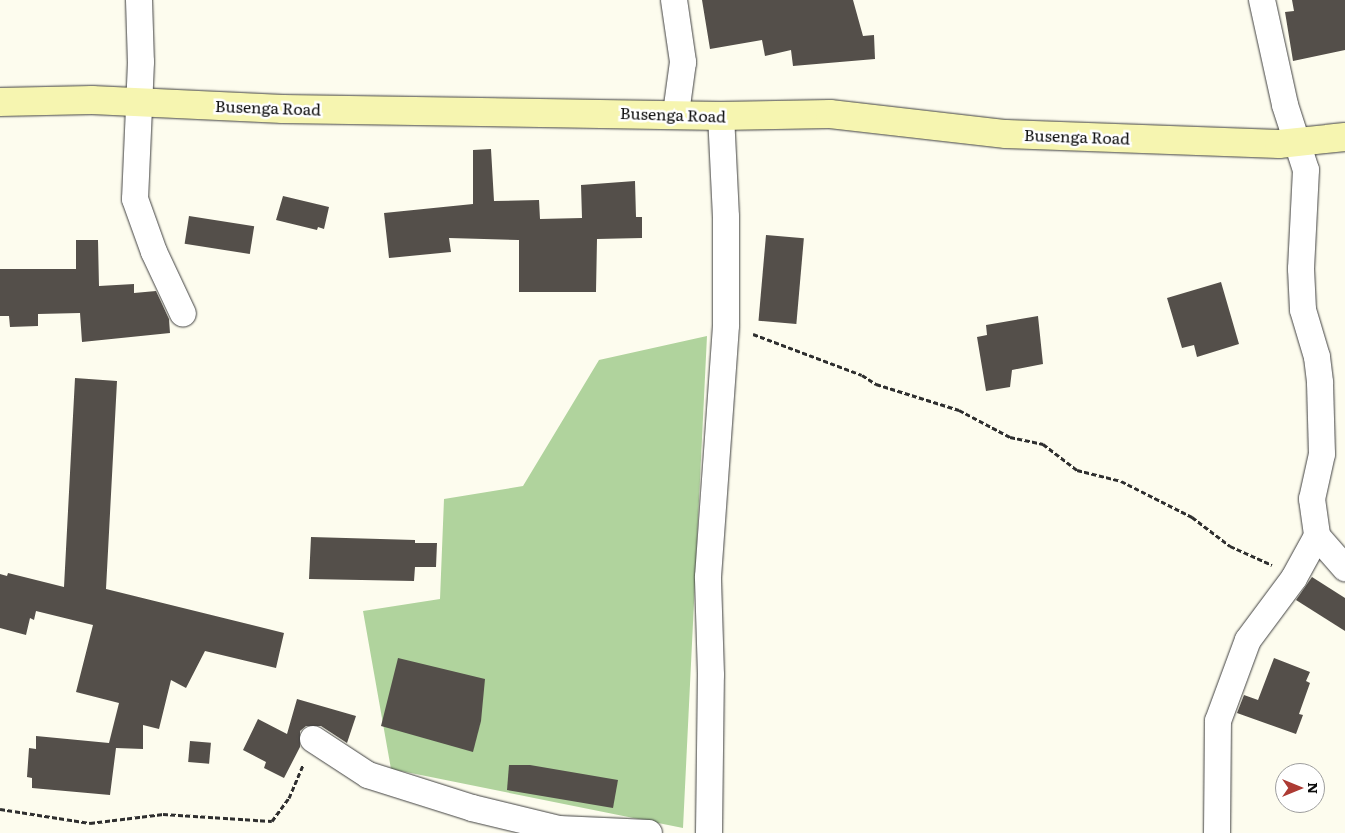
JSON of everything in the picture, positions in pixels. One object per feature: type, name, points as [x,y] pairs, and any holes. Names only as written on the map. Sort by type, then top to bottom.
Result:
[{"type":"street","points":[[140,0],[139,102],[135,199],[154,252],[183,314]]},
{"type":"street","points":[[674,0],[683,62],[676,113]]},
{"type":"street","points":[[1262,0],[1296,141],[1306,170],[1301,269],[1302,310],[1317,357],[1320,383],[1322,454],[1312,499],[1317,536],[1345,568]]},
{"type":"street","name":"Busenga Road","points":[[0,102],[139,102],[293,109],[676,113],[721,116],[830,114],[1006,134],[1279,144],[1345,137]]},
{"type":"street","points":[[709,833],[711,675],[708,577],[726,325],[726,217],[721,116]]},
{"type":"street","points":[[1217,833],[1218,721],[1248,640],[1294,578],[1317,536]]},
{"type":"street","points":[[313,739],[368,775],[472,808],[559,829],[649,833]]},
{"type":"path","points":[[726,325],[862,375],[876,384],[959,410],[1010,436],[1043,444],[1077,470],[1121,481],[1192,517],[1230,546],[1294,578]]},
{"type":"path","points":[[0,809],[90,823],[163,814],[272,821],[289,798],[313,739]]},
{"type":"green space","points":[[707,336],[683,828],[391,769],[363,611],[440,599],[444,499],[523,486],[599,360]]},
{"type":"building","points":[[702,0],[853,0],[863,36],[874,35],[875,59],[793,66],[791,50],[765,56],[762,40],[710,49]]},
{"type":"building","points":[[1292,0],[1345,0],[1345,50],[1293,61],[1285,12],[1294,11]]},
{"type":"building","points":[[491,149],[494,201],[539,200],[540,219],[582,218],[581,185],[635,181],[636,217],[642,217],[642,238],[597,239],[596,292],[519,292],[519,240],[449,238],[451,252],[389,258],[384,213],[473,204],[473,150]]},
{"type":"building","points":[[283,196],[329,207],[324,229],[318,227],[317,230],[276,220]]},
{"type":"building","points":[[189,216],[254,226],[250,254],[185,244]]},
{"type":"building","points":[[766,235],[804,238],[796,324],[759,321]]},
{"type":"building","points":[[76,240],[98,240],[99,286],[134,284],[134,293],[156,291],[169,319],[170,333],[82,342],[80,313],[38,314],[38,326],[10,327],[9,316],[0,316],[0,269],[76,269]]},
{"type":"building","points":[[1221,282],[1239,344],[1197,357],[1194,345],[1182,348],[1167,298]]},
{"type":"building","points":[[1038,316],[1043,364],[1012,370],[1010,387],[986,391],[977,337],[987,335],[986,325]]},
{"type":"building","points":[[75,378],[117,381],[106,589],[284,633],[276,668],[205,651],[186,688],[171,680],[159,729],[143,725],[143,749],[116,748],[110,795],[32,788],[32,778],[27,777],[29,748],[36,749],[36,736],[109,743],[119,703],[76,692],[93,625],[36,611],[34,620],[30,618],[26,635],[0,628],[0,574],[7,576],[8,573],[64,587]]},
{"type":"building","points":[[311,537],[415,540],[415,543],[437,543],[436,567],[415,567],[414,581],[309,579]]},
{"type":"building","points":[[1312,577],[1345,598],[1345,631],[1296,600]]},
{"type":"building","points":[[398,658],[485,679],[481,721],[473,752],[381,726]]},
{"type":"building","points":[[1274,658],[1310,672],[1306,681],[1310,683],[1299,714],[1303,715],[1296,734],[1237,713],[1244,695],[1258,700]]},
{"type":"building","points":[[297,699],[356,716],[347,743],[321,726],[306,726],[300,731],[300,747],[284,778],[264,768],[266,762],[243,750],[258,719],[287,734]]},
{"type":"building","points":[[190,741],[211,743],[209,764],[188,762]]},
{"type":"building","points":[[509,765],[530,765],[618,780],[613,808],[507,790]]}]
